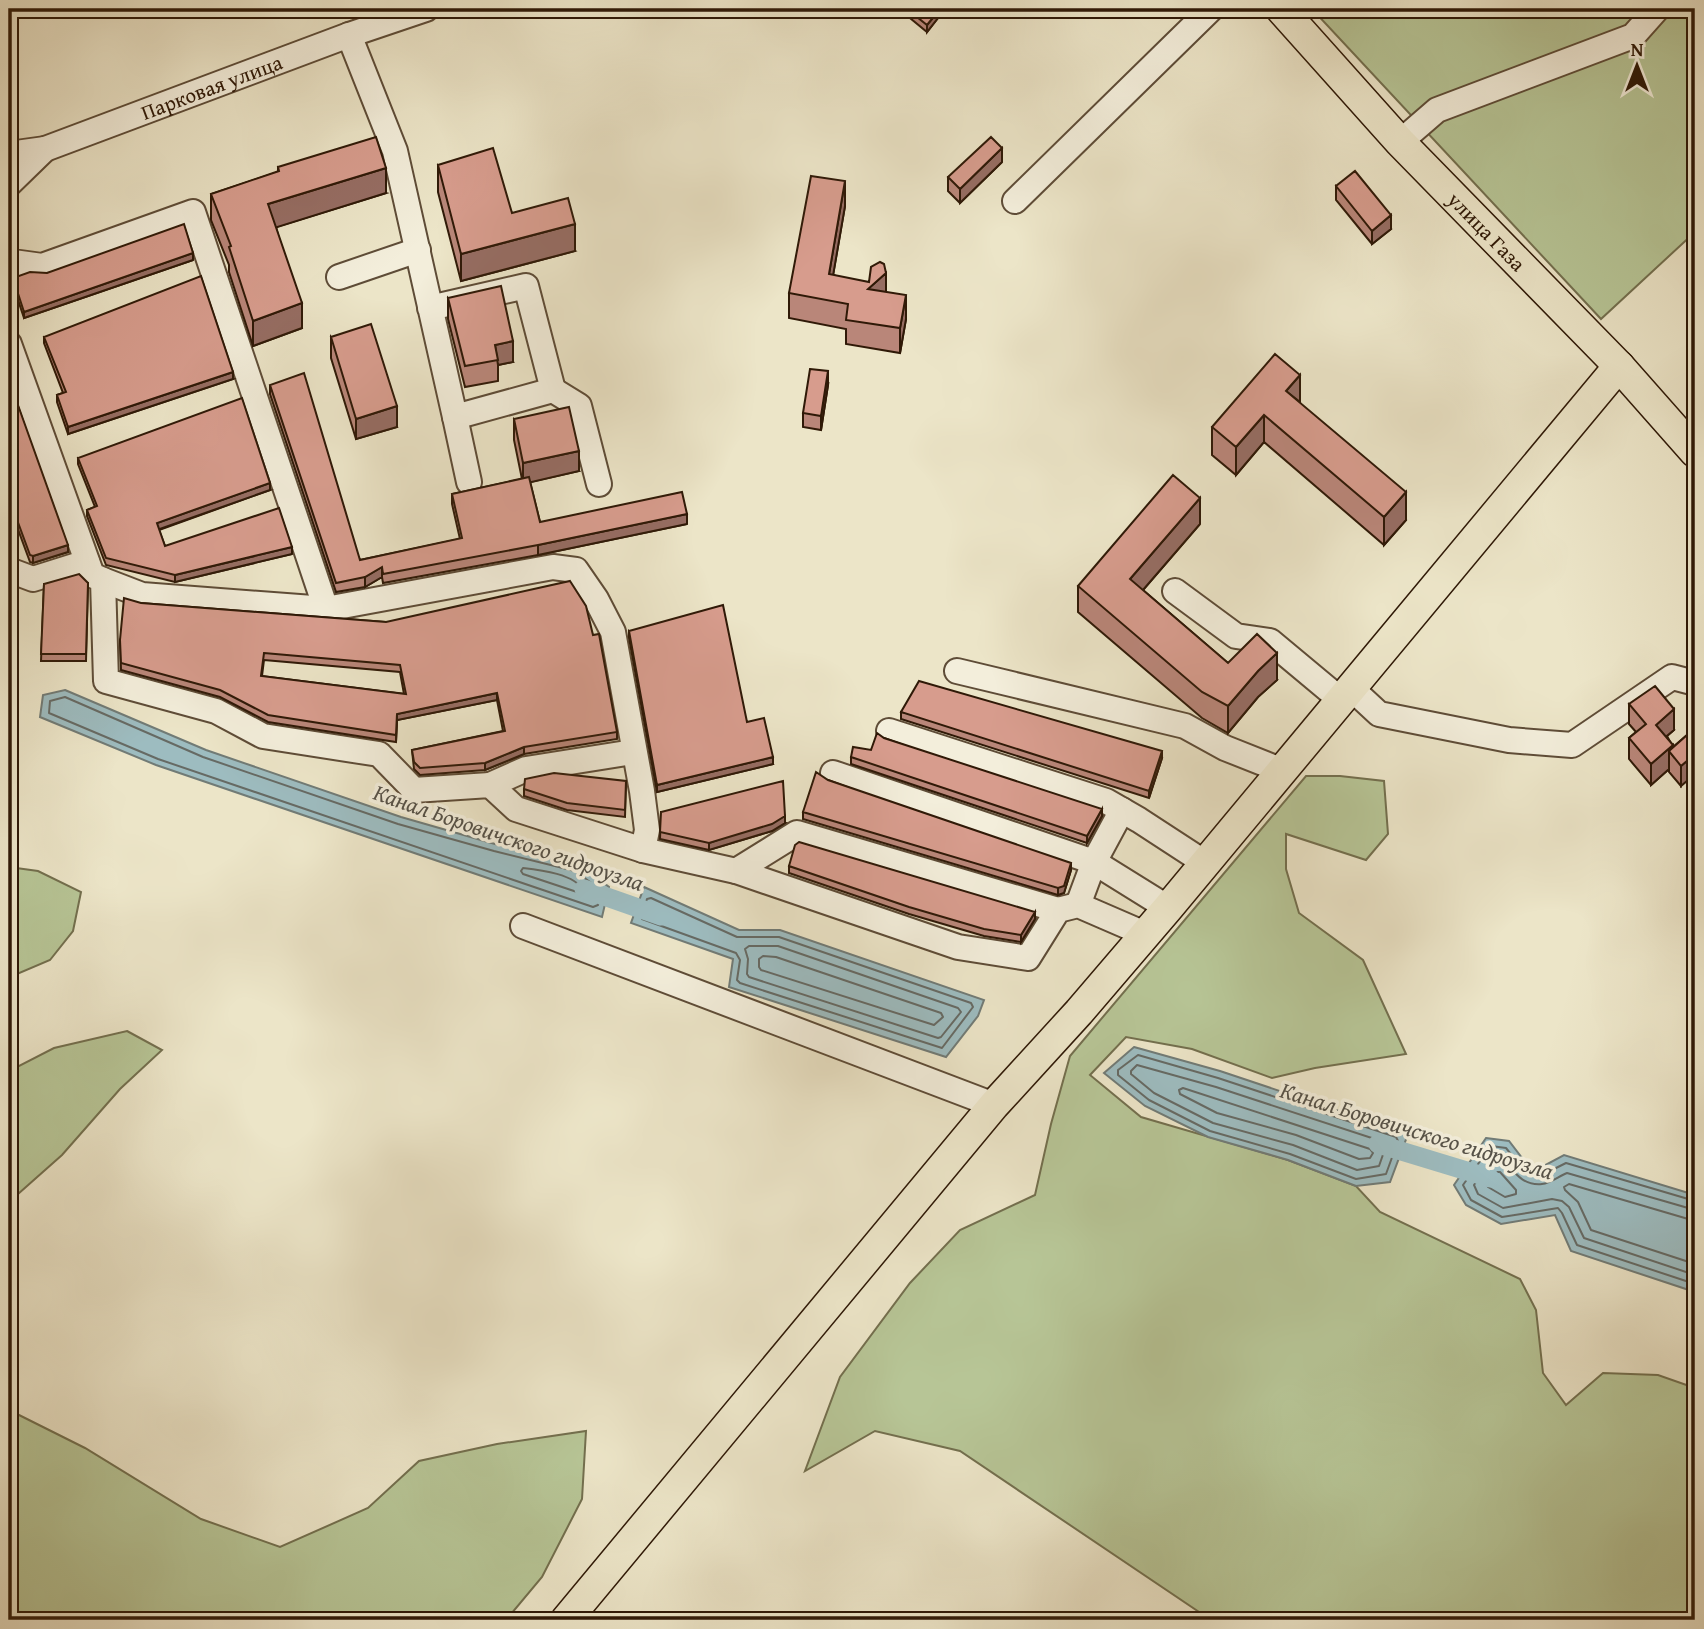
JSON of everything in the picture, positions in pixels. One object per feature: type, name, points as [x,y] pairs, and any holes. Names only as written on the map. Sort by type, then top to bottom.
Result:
[{"type":"main road","name":"улица Газа","points":[[1280,9],[1400,142],[1619,366],[1695,452]]},
{"type":"main road","points":[[566,1620],[994,1105],[1079,1012],[1168,908],[1619,366]]},
{"type":"street","name":"Парковая улица","points":[[9,184],[45,149],[349,34],[426,9]]},
{"type":"street","points":[[1015,201],[1211,9]]},
{"type":"street","points":[[1400,142],[1437,110],[1633,36],[1657,9]]},
{"type":"street","points":[[349,34],[395,151],[469,482]]},
{"type":"street","points":[[9,154],[45,149]]},
{"type":"street","points":[[9,259],[42,265],[194,212],[326,609]]},
{"type":"street","points":[[339,277],[418,250]]},
{"type":"street","points":[[430,308],[526,286],[553,390],[579,407],[599,484]]},
{"type":"street","points":[[9,344],[95,571],[106,681],[216,711],[262,736],[379,754],[414,790],[490,785],[526,769],[633,752]]},
{"type":"street","points":[[454,417],[553,390]]},
{"type":"street","points":[[9,569],[33,579],[95,571],[142,595],[326,609],[553,567],[576,570],[596,600],[612,632],[647,830],[643,850]]},
{"type":"street","points":[[1175,591],[1236,636],[1270,641],[1379,714],[1509,740],[1572,745],[1672,677],[1695,683]]},
{"type":"street","points":[[957,671],[1185,726],[1225,748],[1283,771]]},
{"type":"street","points":[[889,731],[1106,801],[1205,863]]},
{"type":"street","points":[[833,773],[1094,862],[1168,908]]},
{"type":"street","points":[[490,785],[516,809],[643,850],[736,871],[958,947],[1028,958],[1068,908],[1122,810]]},
{"type":"street","points":[[736,871],[797,832],[1068,908],[1145,934]]},
{"type":"street","points":[[523,926],[994,1105]]},
{"type":"green space","points":[[1312,9],[1695,9],[1695,232],[1601,319]]},
{"type":"green space","points":[[1306,776],[1340,776],[1384,781],[1388,834],[1366,860],[1286,834],[1286,869],[1299,913],[1363,960],[1406,1054],[1315,1068],[1272,1078],[1192,1049],[1126,1037],[1090,1075],[1141,1117],[1288,1160],[1356,1186],[1380,1212],[1520,1279],[1536,1310],[1543,1373],[1566,1405],[1603,1373],[1658,1375],[1695,1388],[1695,1620],[1211,1620],[960,1451],[875,1431],[805,1471],[840,1377],[910,1283],[960,1230],[1035,1195],[1070,1056]]},
{"type":"green space","points":[[9,867],[38,871],[81,892],[73,931],[50,960],[10,977]]},
{"type":"green space","points":[[127,1031],[162,1050],[120,1089],[62,1155],[9,1202],[9,1071],[54,1048]]},
{"type":"green space","points":[[9,1410],[85,1448],[201,1519],[280,1547],[368,1508],[419,1461],[497,1444],[586,1431],[582,1499],[542,1577],[506,1620],[9,1620]]},
{"type":"water","points":[[65,690],[206,750],[401,817],[578,864],[609,887],[602,917],[156,765],[40,717],[43,695]]},
{"type":"water","points":[[644,887],[739,930],[780,930],[984,1000],[978,1016],[946,1057],[729,987],[733,959],[631,923]]},
{"type":"water","points":[[1134,1047],[1220,1071],[1408,1134],[1390,1182],[1356,1186],[1288,1160],[1208,1137],[1145,1106],[1104,1073]]},
{"type":"water","points":[[1486,1138],[1509,1141],[1529,1167],[1540,1168],[1564,1155],[1695,1195],[1695,1292],[1571,1251],[1555,1215],[1501,1224],[1466,1205],[1454,1185]]},
{"type":"building","points":[[907,9],[940,9],[927,25]]},
{"type":"building","points":[[376,137],[386,168],[268,204],[302,303],[253,321],[229,247],[231,246],[211,194],[279,171],[278,167]]},
{"type":"building","points":[[991,137],[1002,148],[960,189],[948,177]]},
{"type":"building","points":[[493,148],[512,213],[568,198],[575,224],[461,254],[438,165]]},
{"type":"building","points":[[1355,171],[1391,215],[1372,231],[1336,186]]},
{"type":"building","points":[[811,176],[845,181],[829,274],[869,282],[871,267],[880,262],[884,264],[886,273],[868,289],[906,295],[900,328],[846,320],[848,304],[789,293]]},
{"type":"building","points":[[184,224],[193,253],[24,312],[13,278],[30,272],[47,273]]},
{"type":"building","points":[[201,276],[233,372],[68,427],[57,395],[66,392],[44,337]]},
{"type":"building","points":[[501,286],[513,341],[495,345],[498,360],[465,366],[448,298]]},
{"type":"building","points":[[371,324],[397,406],[356,419],[331,337]]},
{"type":"building","points":[[1275,354],[1300,375],[1286,391],[1406,492],[1384,517],[1264,415],[1236,447],[1212,427]]},
{"type":"building","points":[[810,369],[828,371],[821,416],[803,413]]},
{"type":"building","points":[[304,373],[360,560],[462,538],[452,494],[529,477],[540,522],[682,492],[687,514],[383,574],[382,567],[365,577],[336,583],[270,385]]},
{"type":"building","points":[[9,380],[68,545],[33,556],[30,555],[9,498]]},
{"type":"building","points":[[242,398],[270,483],[157,523],[165,546],[279,508],[292,547],[175,575],[106,558],[87,510],[97,506],[78,458]]},
{"type":"building","points":[[569,407],[579,451],[523,463],[514,419]]},
{"type":"building","points":[[1173,475],[1200,498],[1130,579],[1228,663],[1257,634],[1277,653],[1228,706],[1202,692],[1078,586]]},
{"type":"building","points":[[79,574],[88,583],[86,654],[41,654],[44,584]]},
{"type":"building","points":[[9,581],[17,589],[9,597]]},
{"type":"building","points":[[570,581],[586,606],[593,635],[599,634],[617,732],[524,747],[485,763],[420,768],[414,762],[412,750],[505,731],[497,693],[397,714],[396,735],[268,715],[220,690],[121,663],[124,598],[141,603],[386,622]],"holes":[[[264,653],[400,665],[406,694],[261,676]]]},
{"type":"building","points":[[723,605],[747,722],[764,718],[773,757],[657,785],[629,631]]},
{"type":"building","points":[[919,681],[1162,751],[1149,791],[901,712]]},
{"type":"building","points":[[1655,686],[1674,709],[1656,725],[1673,745],[1651,764],[1629,738],[1646,724],[1629,704]]},
{"type":"building","points":[[1695,728],[1695,754],[1681,766],[1669,751]]},
{"type":"building","points":[[877,733],[884,738],[1102,809],[1087,836],[851,757],[853,747],[871,750]]},
{"type":"building","points":[[816,772],[828,780],[1071,863],[1064,886],[1058,888],[803,812]]},
{"type":"building","points":[[554,773],[626,781],[625,810],[567,803],[524,789],[525,779]]},
{"type":"building","points":[[783,781],[785,816],[772,824],[709,843],[660,832],[661,812]]},
{"type":"building","points":[[799,842],[1035,912],[1021,935],[984,929],[909,907],[789,866],[795,845]]},
{"type":"waterway","name":"Канал Боровичского гидроузла","points":[[584,889],[661,916]]},
{"type":"waterway","name":"Канал Боровичского гидроузла","points":[[1378,1144],[1490,1178]]}]
